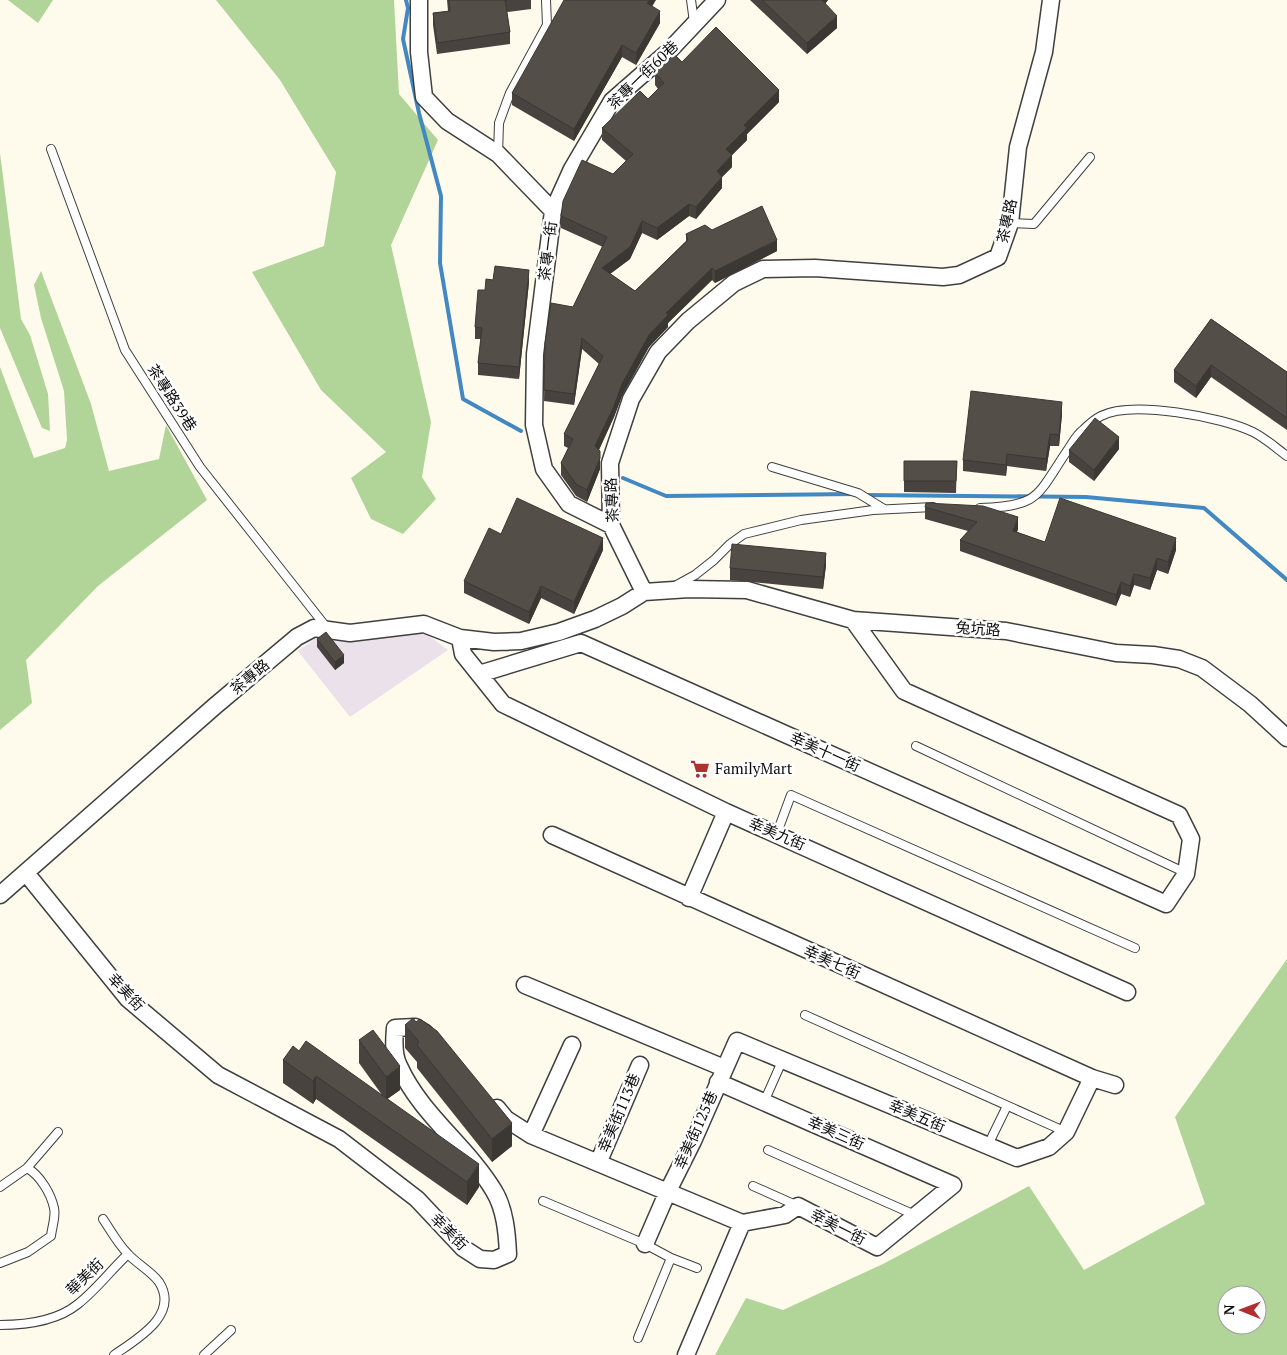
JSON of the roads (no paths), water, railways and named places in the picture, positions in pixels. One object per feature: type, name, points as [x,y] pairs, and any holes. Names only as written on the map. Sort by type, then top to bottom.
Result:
[{"type":"street","name":"茶專一街","points":[[419,0],[419,52],[424,96],[447,121],[498,154],[553,211],[535,354],[534,426],[544,469],[569,504],[611,525]]},
{"type":"street","name":"茶專一街60巷","points":[[553,211],[572,169],[612,101],[668,52],[717,0]]},
{"type":"street","name":"茶專路","points":[[0,895],[297,636],[314,628],[350,633],[424,624],[460,638],[494,642],[521,641],[559,632],[622,606],[644,592],[611,525],[610,463],[631,399],[658,352],[688,321],[734,283],[763,269],[815,268],[943,277],[959,275],[998,257],[1010,223],[1018,147],[1044,52],[1051,0]]},
{"type":"street","name":"兔坑路","points":[[644,592],[669,590],[747,590],[853,620],[1006,630],[1116,654],[1153,655],[1179,659],[1202,668],[1250,704],[1287,738]]},
{"type":"street","points":[[853,620],[904,691],[1178,815],[1191,839],[1186,874]]},
{"type":"street","name":"幸美九街","points":[[460,638],[463,654],[503,704],[726,812],[777,833],[1127,992]]},
{"type":"street","name":"幸美十一街","points":[[479,674],[581,643],[1166,904],[1186,874]]},
{"type":"street","points":[[689,898],[726,812]]},
{"type":"street","name":"幸美七街","points":[[552,835],[1092,1078],[1115,1085]]},
{"type":"street","name":"幸美街","points":[[26,873],[128,999],[218,1075],[339,1139],[417,1199],[463,1248],[480,1260],[494,1260],[508,1254],[505,1223],[495,1192],[470,1158],[434,1121],[398,1065],[394,1045],[395,1028],[415,1027],[437,1041]]},
{"type":"street","name":"幸美三街","points":[[525,984],[721,1075],[764,1102],[953,1185],[915,1215]]},
{"type":"street","name":"幸美五街","points":[[721,1075],[737,1041],[1018,1158],[1049,1147],[1066,1132],[1092,1078]]},
{"type":"street","points":[[532,1135],[572,1045]]},
{"type":"street","name":"幸美街113巷","points":[[599,1161],[640,1065]]},
{"type":"street","name":"幸美街125巷","points":[[645,1244],[668,1191],[694,1141],[721,1075]]},
{"type":"street","points":[[487,1097],[506,1119],[532,1135],[599,1161],[742,1223],[686,1355]]},
{"type":"street","name":"幸美一街","points":[[742,1223],[786,1215],[798,1206],[877,1247],[915,1215]]},
{"type":"lane","points":[[498,154],[499,123],[510,92],[547,25],[546,0]]},
{"type":"lane","points":[[691,0],[695,24]]},
{"type":"lane","name":"茶專路39巷","points":[[51,149],[125,350],[200,467],[329,630]]},
{"type":"lane","points":[[1010,223],[1034,224],[1090,157]]},
{"type":"lane","points":[[972,508],[1012,506],[1034,499],[1043,490],[1081,431],[1101,415],[1130,410],[1180,412],[1216,418],[1254,433],[1287,456]]},
{"type":"lane","points":[[772,467],[858,493],[884,509]]},
{"type":"lane","points":[[669,590],[695,575],[744,534],[801,520],[884,509],[943,508]]},
{"type":"lane","points":[[916,746],[1186,874]]},
{"type":"lane","points":[[777,833],[791,794],[1135,948]]},
{"type":"lane","points":[[805,1015],[1066,1132]]},
{"type":"lane","points":[[764,1102],[783,1060]]},
{"type":"lane","points":[[988,1145],[1007,1106]]},
{"type":"lane","points":[[0,1187],[27,1168],[58,1132]]},
{"type":"lane","points":[[768,1150],[915,1215]]},
{"type":"lane","points":[[0,1263],[28,1252],[51,1236],[54,1207],[45,1188],[33,1171],[27,1168]]},
{"type":"lane","points":[[753,1186],[798,1206]]},
{"type":"lane","points":[[543,1201],[697,1268]]},
{"type":"lane","points":[[103,1219],[128,1254],[159,1282],[165,1299],[161,1316],[151,1328],[114,1355]]},
{"type":"lane","name":"華美街","points":[[0,1325],[22,1325],[50,1318],[77,1305],[128,1254]]},
{"type":"lane","points":[[638,1338],[671,1258]]},
{"type":"lane","points":[[204,1355],[232,1330]]},
{"type":"waterway","points":[[406,0],[408,8],[403,39],[419,113],[441,196],[440,263],[463,399],[521,431]]},
{"type":"waterway","points":[[623,478],[666,496],[855,494]]},
{"type":"waterway","points":[[864,495],[1086,497],[1204,508],[1287,580]]},
{"type":"place","name":"FamilyMart","points":[[700,769]]}]
